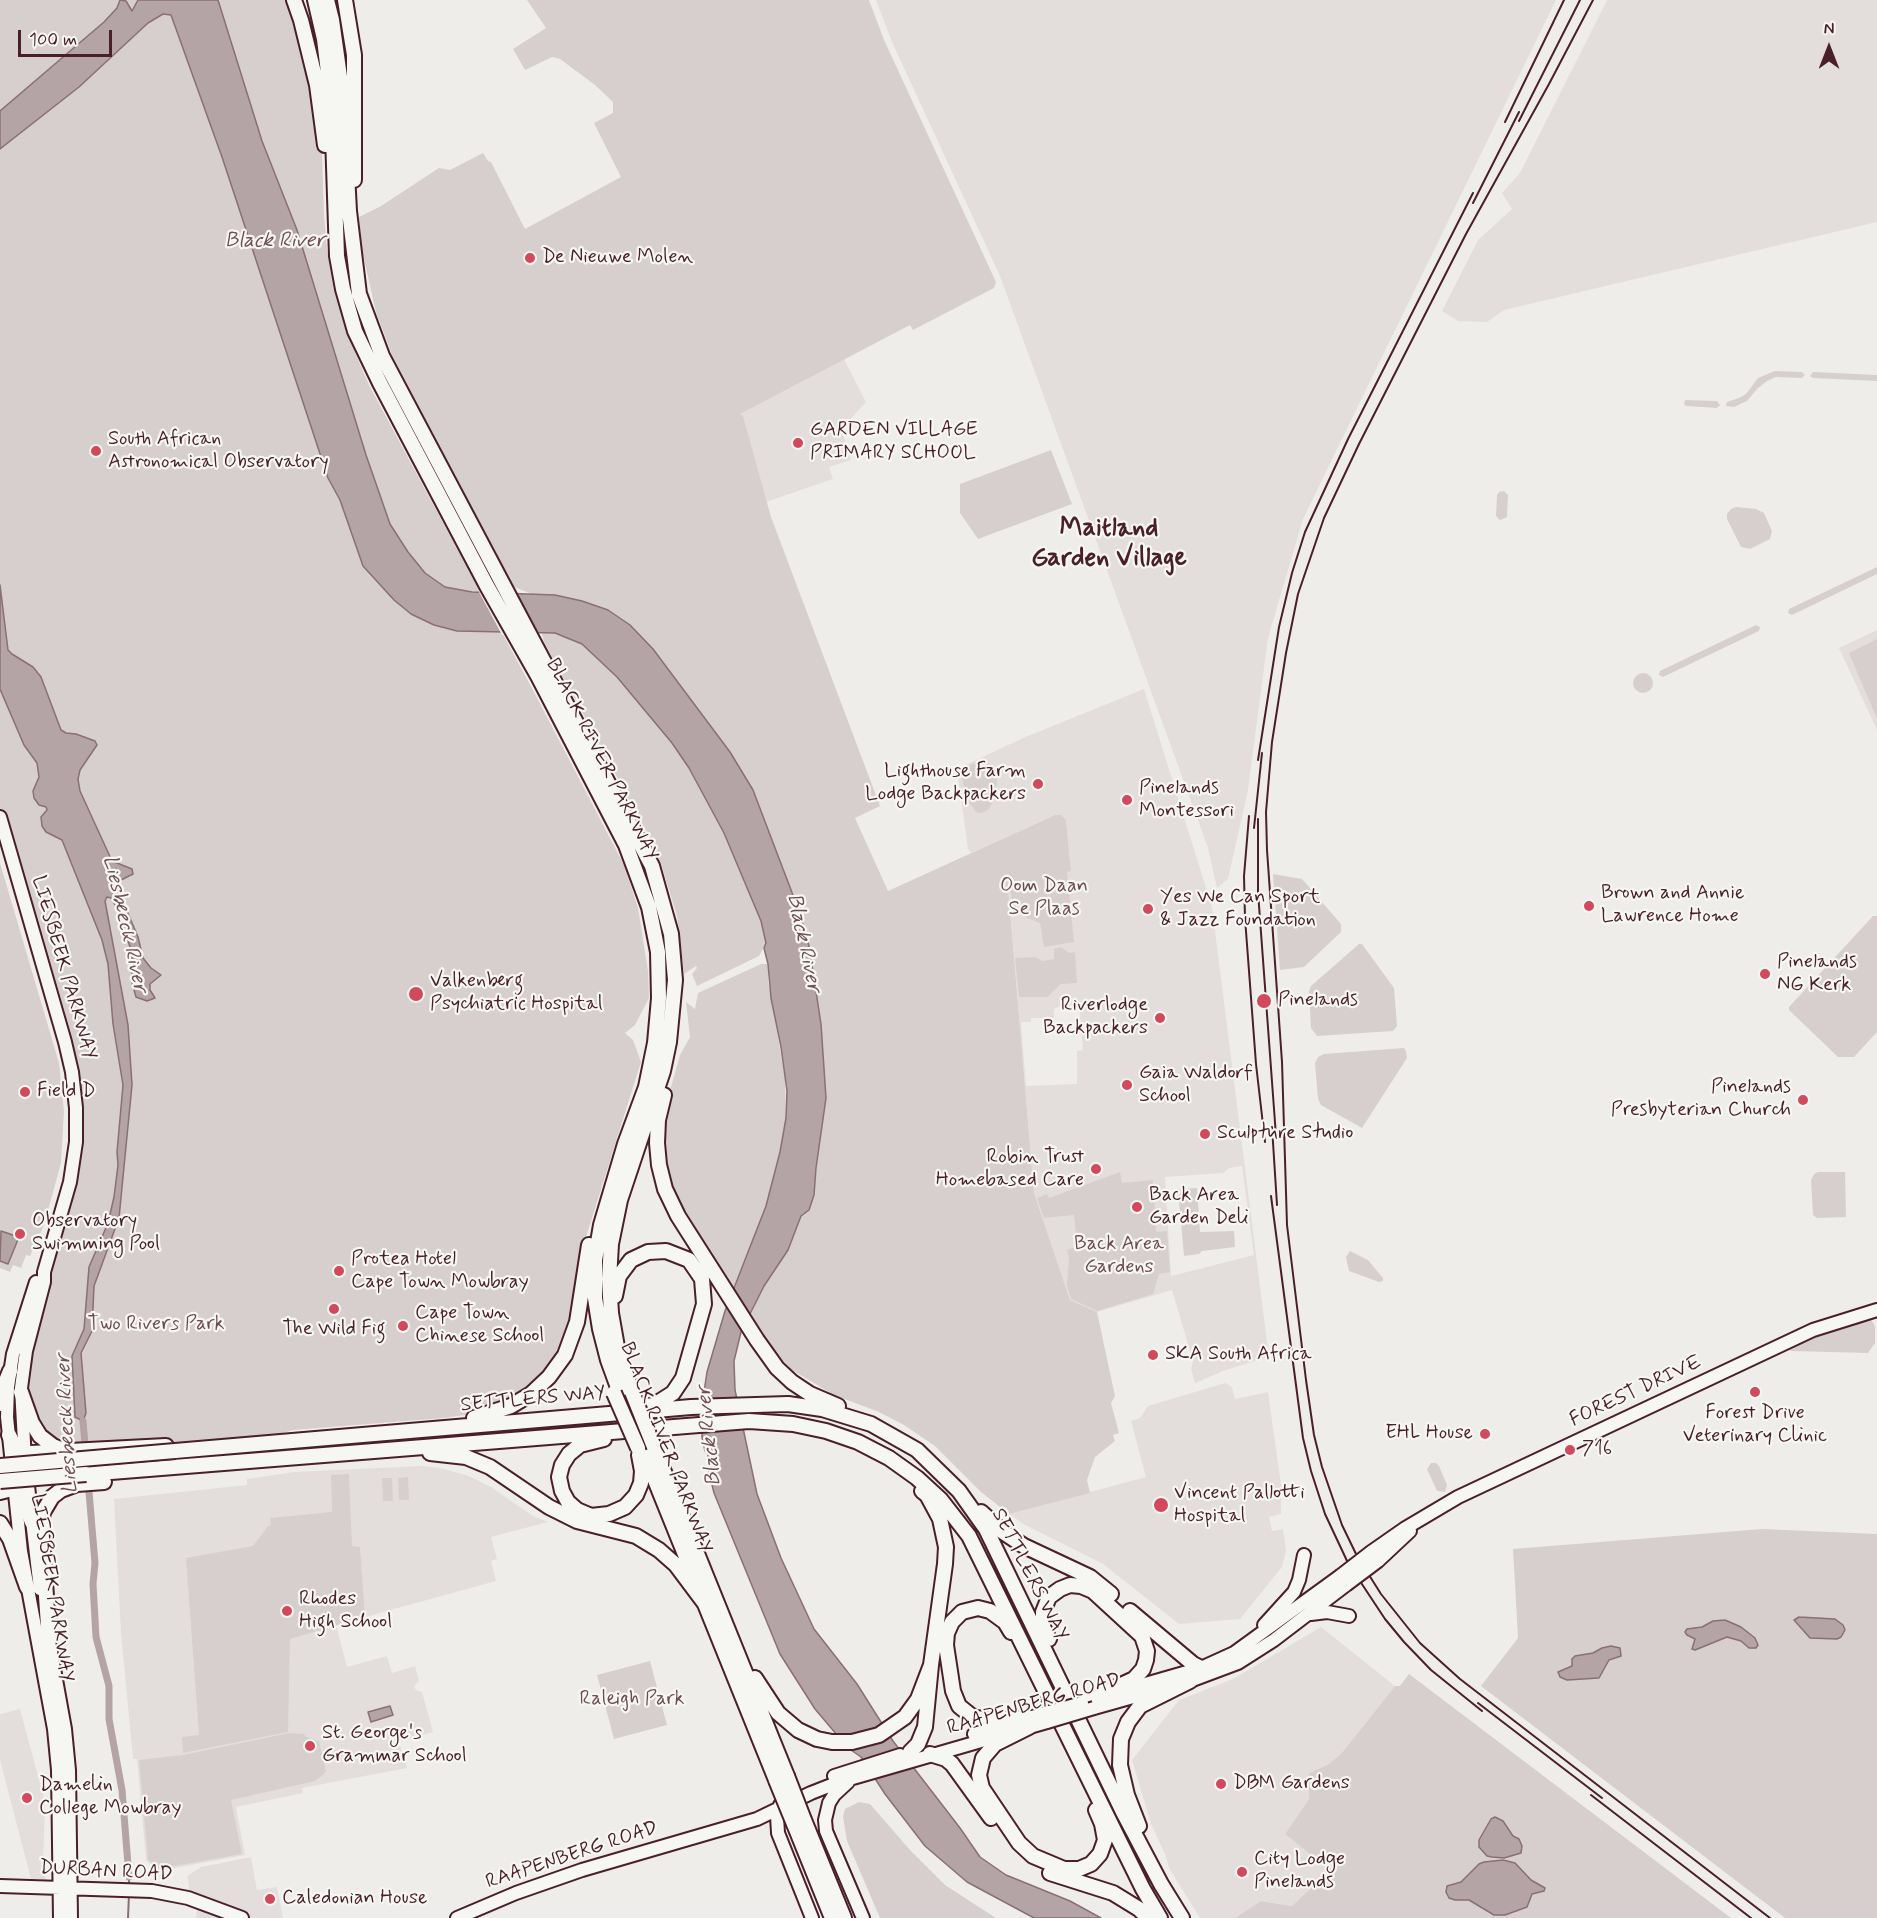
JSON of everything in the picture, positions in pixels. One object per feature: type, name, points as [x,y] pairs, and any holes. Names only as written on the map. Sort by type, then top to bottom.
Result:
[{"type":"highway","points":[[294,0],[317,85],[327,154],[330,239],[337,256]]},
{"type":"highway","name":"BLACK RIVER PARKWAY","points":[[315,0],[324,39],[332,106],[337,256],[343,289],[355,331],[487,586],[538,676],[626,845],[649,907],[658,952],[659,998],[655,1043],[646,1087],[601,1225],[595,1260],[595,1298],[608,1359],[624,1390],[645,1447],[799,1822]]},
{"type":"highway","name":"BLACK RIVER PARKWAY","points":[[327,0],[343,98],[349,211],[359,294],[382,356],[502,587],[652,866],[671,934],[675,980],[673,1014],[663,1071],[620,1200],[611,1244],[609,1279],[611,1313],[624,1390]]},
{"type":"highway","points":[[345,0],[354,55],[356,102],[354,186],[349,211]]},
{"type":"highway","points":[[675,980],[679,1003],[672,1060],[658,1120],[659,1165],[665,1189],[678,1216],[777,1368],[810,1394],[853,1411],[871,1424]]},
{"type":"highway","points":[[444,1427],[456,1421],[483,1417],[511,1406],[531,1394],[549,1377],[565,1355],[577,1322],[592,1235],[615,1162],[626,1144]]},
{"type":"highway","points":[[612,1413],[654,1405],[673,1393],[682,1378],[704,1304],[702,1279],[689,1260],[666,1251],[648,1252],[631,1260],[619,1276],[615,1292],[615,1306],[624,1390]]},
{"type":"highway","points":[[0,1404],[10,1371]]},
{"type":"highway","points":[[21,1392],[32,1423],[40,1436],[53,1446],[71,1451]]},
{"type":"highway","name":"SETTLERS WAY","points":[[0,1469],[444,1427],[748,1404],[788,1404],[822,1409],[871,1424],[917,1450],[959,1491],[980,1520],[997,1550],[1086,1736],[1161,1884],[1182,1918]]},
{"type":"highway","name":"SETTLERS WAY","points":[[9,1482],[749,1421],[793,1424],[826,1431],[858,1442],[893,1461],[933,1493],[962,1526],[1029,1655],[1143,1889],[1160,1918]]},
{"type":"highway","points":[[628,1430],[580,1445],[569,1454],[562,1465],[559,1477],[562,1491],[568,1502],[577,1510],[591,1516],[609,1514],[625,1507],[636,1495],[641,1483],[645,1447]]},
{"type":"highway","points":[[9,1435],[14,1447],[25,1462],[50,1478],[79,1484],[177,1476],[227,1463]]},
{"type":"highway","points":[[0,1492],[9,1491],[9,1482],[31,1453],[176,1445],[243,1445]]},
{"type":"highway","points":[[364,1452],[438,1453],[466,1457],[490,1467],[549,1507],[577,1521],[636,1536],[659,1550],[676,1565],[712,1606],[759,1687],[778,1713],[798,1730],[817,1739],[852,1742],[879,1735],[897,1724],[918,1699],[931,1665]]},
{"type":"highway","points":[[893,1461],[927,1495],[944,1532],[945,1564],[925,1727],[918,1744],[910,1755]]},
{"type":"highway","points":[[0,1469],[23,1497],[32,1522]]},
{"type":"highway","points":[[49,1640],[42,1517],[52,1497],[61,1490],[79,1484]]},
{"type":"highway","points":[[959,1491],[964,1492],[986,1517],[1024,1546],[1090,1577],[1191,1663],[1201,1668]]},
{"type":"highway","points":[[0,1523],[10,1539],[27,1587]]},
{"type":"highway","points":[[1086,1736],[1074,1697],[1043,1627],[1043,1612],[1049,1597],[1070,1585],[1081,1586],[1093,1591],[1135,1627],[1142,1636],[1147,1651],[1143,1668],[1134,1679],[1089,1702]]},
{"type":"highway","points":[[1029,1655],[1005,1622],[990,1611],[978,1608],[962,1612],[952,1622],[947,1633],[946,1645],[953,1691],[959,1706],[974,1718],[1035,1720]]},
{"type":"highway","points":[[1161,1884],[1151,1852],[1127,1795],[1120,1765],[1121,1739],[1128,1722],[1140,1706],[1190,1680]]},
{"type":"highway","points":[[1035,1720],[995,1744],[985,1755],[980,1766],[982,1788],[1019,1843],[1033,1856],[1064,1869],[1079,1869],[1091,1864],[1100,1854],[1105,1840],[1102,1824],[1075,1762],[1069,1736]]},
{"type":"highway","points":[[930,1754],[946,1759],[952,1764],[1024,1859],[1046,1871],[1113,1893],[1139,1909],[1148,1918]]},
{"type":"highway","points":[[799,1822],[849,1918]]},
{"type":"highway","points":[[799,1822],[832,1918]]},
{"type":"highway","points":[[822,1864],[844,1918]]},
{"type":"main road","name":"LIESBEEK PARKWAY","points":[[0,817],[65,1042],[75,1089],[76,1124],[73,1168],[44,1272],[44,1282],[26,1351],[21,1392],[25,1462],[39,1585],[65,1729],[69,1770],[65,1889],[60,1918]]},
{"type":"main road","name":"LIESBEEK PARKWAY","points":[[44,1272],[37,1281],[23,1319],[10,1371],[7,1401],[9,1482],[54,1729],[65,1889],[71,1918]]},
{"type":"main road","name":"FOREST DRIVE","points":[[1326,1594],[1375,1557],[1404,1529],[1447,1502],[1813,1330],[1877,1310]]},
{"type":"main road","points":[[1240,1649],[1294,1592],[1304,1555]]},
{"type":"main road","name":"RAAPENBERG ROAD","points":[[1089,1702],[1190,1680],[1221,1670],[1245,1659],[1307,1615],[1326,1594]]},
{"type":"main road","name":"RAAPENBERG ROAD","points":[[910,1755],[930,1754],[1201,1668],[1240,1649],[1326,1594]]},
{"type":"main road","points":[[1307,1615],[1324,1612],[1349,1616]]},
{"type":"main road","name":"RAAPENBERG ROAD","points":[[457,1918],[516,1893],[582,1870],[757,1819],[821,1780],[1035,1720]]},
{"type":"main road","name":"RAAPENBERG ROAD","points":[[736,1824],[818,1790],[854,1778],[866,1769]]},
{"type":"main road","points":[[854,1778],[834,1795],[825,1820],[826,1831],[863,1918]]},
{"type":"main road","points":[[778,1833],[780,1805]]},
{"type":"main road","points":[[757,1819],[767,1822],[778,1833],[812,1918]]},
{"type":"main road","name":"DURBAN ROAD","points":[[0,1886],[140,1890],[177,1895],[242,1918]]},
{"type":"shaded area","points":[[876,0],[1556,0],[1303,519],[1268,638],[1248,790],[1228,879],[1217,888],[1208,848],[1000,276],[892,42]]},
{"type":"shaded area","points":[[1607,0],[1877,0],[1877,222],[1504,310],[1487,322],[1458,321],[1442,311],[1478,240],[1512,209],[1502,193],[1520,173]]},
{"type":"shaded area","name":"GARDEN VILLAGE PRIMARY SCHOOL","points":[[844,359],[866,402],[847,423],[840,425],[851,460],[829,467],[833,479],[766,502],[740,413]]},
{"type":"shaded area","points":[[1877,630],[1877,730],[1839,648]]},
{"type":"shaded area","points":[[1144,689],[1212,907],[1268,1350],[1265,1358],[1226,1370],[1195,1383],[1191,1369],[1193,1361],[1172,1290],[1097,1312],[1070,1300],[1034,1193],[1005,847],[1071,871],[1066,820],[1055,815],[971,853],[968,849],[957,769],[1023,738]],"holes":[[[1060,1006],[1079,1006],[1083,1050],[1077,1051],[1077,1084],[1026,1086],[1021,1022],[1031,1022],[1031,1018],[1054,1018],[1054,1009]],[[1242,1166],[1254,1255],[1171,1276],[1165,1177],[1223,1173],[1229,1168]]]},
{"type":"shaded area","name":"Vincent Pallotti Hospital","points":[[1225,1383],[1232,1387],[1235,1399],[1268,1392],[1281,1485],[1281,1514],[1269,1517],[1272,1531],[1283,1529],[1286,1550],[1282,1567],[1240,1619],[1179,1624],[1103,1564],[1025,1525],[1009,1514],[1146,1477],[1131,1421],[1140,1418],[1148,1406]]},
{"type":"shaded area","points":[[421,1466],[440,1468],[469,1476],[491,1487],[533,1516],[548,1522],[491,1537],[497,1559],[491,1561],[496,1581],[336,1625],[347,1667],[387,1656],[392,1673],[415,1666],[419,1681],[414,1686],[416,1690],[422,1692],[433,1732],[399,1742],[407,1768],[302,1788],[303,1793],[236,1807],[245,1855],[158,1871],[146,1860],[137,1759],[133,1759],[121,1633],[114,1499],[247,1485],[247,1479],[294,1472]]},
{"type":"shaded area","points":[[1321,1627],[1395,1686],[1341,1754],[1329,1764],[1309,1773],[1309,1799],[1285,1834],[1331,1870],[1292,1906],[1262,1901],[1235,1918],[1200,1918],[1169,1868],[1151,1824],[1132,1760],[1179,1700],[1233,1679]]},
{"type":"shaded area","name":"Damelin College Mowbray","points":[[20,1709],[45,1802],[43,1866],[46,1880],[31,1879],[0,1760],[0,1714]]},
{"type":"shaded area","points":[[251,1857],[257,1890],[277,1887],[283,1918],[196,1918],[198,1902],[188,1898],[187,1876],[201,1867]]},
{"type":"green space","name":"Two Rivers Park","points":[[0,0],[289,0],[296,20],[318,114],[327,249],[334,286],[348,336],[369,385],[624,865],[638,908],[648,971],[649,998],[635,1025],[625,1033],[633,1040],[641,1062],[586,1237],[576,1302],[563,1348],[544,1376],[513,1399],[473,1414],[293,1430],[243,1445],[53,1446],[21,1392],[62,1214],[76,1108],[0,817]]},
{"type":"green space","name":"Oom Daan Se Plaas","points":[[527,0],[869,0],[884,40],[996,282],[994,288],[913,330],[910,325],[740,414],[743,416],[771,517],[880,806],[855,818],[888,891],[1055,815],[1061,815],[1066,820],[1071,871],[1067,872],[1074,942],[1044,947],[1040,923],[1013,912],[1009,874],[1007,874],[1034,1193],[1070,1300],[1097,1312],[1115,1396],[1111,1403],[1119,1433],[1113,1435],[1115,1441],[1095,1457],[1087,1480],[1090,1493],[1009,1514],[981,1492],[935,1446],[904,1425],[879,1412],[834,1395],[792,1370],[759,1336],[750,1316],[764,1286],[788,1250],[801,1216],[809,1210],[814,1195],[821,1122],[821,1024],[809,946],[799,911],[753,790],[730,752],[653,649],[630,625],[608,610],[582,601],[555,595],[532,594],[514,587],[392,355],[376,312],[362,250],[359,217],[381,206],[439,168],[450,170],[483,153],[491,162],[525,229],[621,177],[594,123],[613,113],[613,102],[595,85],[560,59],[552,57],[525,70],[513,49],[546,28]]},
{"type":"green space","points":[[1775,371],[1802,372],[1805,375],[1802,378],[1776,377],[1757,389],[1747,401],[1734,407],[1726,406],[1727,402],[1746,394],[1758,378]]},
{"type":"green space","points":[[1813,372],[1877,375],[1877,381],[1813,378],[1810,376]]},
{"type":"green space","points":[[1685,400],[1717,401],[1720,405],[1717,408],[1686,406]]},
{"type":"green space","points":[[1051,450],[1072,504],[978,539],[960,513],[960,484]]},
{"type":"green space","points":[[1504,491],[1508,495],[1507,517],[1500,520],[1496,516],[1497,495]]},
{"type":"green space","points":[[1736,507],[1756,509],[1764,513],[1772,531],[1770,539],[1750,549],[1741,547],[1727,519],[1727,514]]},
{"type":"green space","points":[[1877,567],[1877,574],[1792,615],[1788,613],[1789,609]]},
{"type":"green space","points":[[1756,625],[1760,627],[1759,631],[1663,677],[1659,675],[1660,671]]},
{"type":"green space","points":[[542,633],[555,633],[582,644],[617,677],[672,743],[689,768],[724,833],[761,921],[766,943],[759,956],[697,986],[692,974],[696,966],[684,974],[677,916],[661,864],[649,836],[544,642]]},
{"type":"green space","points":[[1877,639],[1877,719],[1849,653]]},
{"type":"green space","points":[[1643,673],[1650,676],[1653,683],[1650,690],[1643,693],[1636,690],[1633,683],[1636,676]]},
{"type":"green space","points":[[987,762],[994,766],[997,775],[996,795],[989,809],[977,813],[966,799],[962,776],[968,766]]},
{"type":"green space","points":[[0,863],[59,1063],[64,1111],[61,1163],[44,1225],[30,1256],[26,1255],[21,1268],[13,1265],[10,1272],[0,1268]]},
{"type":"green space","points":[[1273,874],[1302,879],[1341,924],[1341,932],[1304,967],[1280,970]]},
{"type":"green space","points":[[1873,916],[1877,916],[1877,1032],[1854,1057],[1838,1057],[1789,1010],[1789,1007]]},
{"type":"green space","points":[[1359,944],[1362,944],[1394,988],[1397,1026],[1393,1031],[1317,1036],[1311,1028],[1309,991],[1311,986]]},
{"type":"green space","points":[[1061,947],[1069,953],[1075,952],[1077,983],[1061,984],[1047,997],[1019,997],[1015,958],[1035,957],[1042,961],[1054,959],[1054,949]]},
{"type":"green space","points":[[761,964],[768,964],[768,980],[785,1078],[786,1118],[766,1206],[733,1288],[725,1282],[675,1201],[664,1168],[662,1140],[667,1101],[680,1055],[690,1037],[686,1002],[695,1009],[698,993]]},
{"type":"green space","points":[[1404,1048],[1407,1058],[1362,1128],[1321,1105],[1318,1099],[1315,1063],[1318,1057],[1324,1054]]},
{"type":"green space","name":"Back Area Gardens","points":[[1120,1172],[1122,1183],[1153,1180],[1156,1230],[1157,1232],[1167,1231],[1170,1272],[1159,1274],[1153,1294],[1097,1311],[1071,1299],[1067,1285],[1069,1257],[1067,1250],[1077,1246],[1074,1215],[1044,1218],[1037,1198],[1047,1194],[1049,1198]]},
{"type":"green space","points":[[1818,1172],[1845,1172],[1846,1217],[1817,1218],[1813,1215],[1811,1180]]},
{"type":"green space","points":[[1197,1188],[1200,1232],[1234,1231],[1235,1247],[1184,1256],[1178,1189]]},
{"type":"green space","points":[[1350,1251],[1368,1260],[1383,1281],[1379,1282],[1349,1271],[1346,1257]]},
{"type":"green space","points":[[1867,1318],[1875,1326],[1875,1343],[1868,1353],[1791,1351],[1789,1349],[1820,1333]]},
{"type":"green space","points":[[1431,1463],[1439,1466],[1447,1485],[1445,1492],[1437,1491],[1427,1469]]},
{"type":"green space","points":[[349,1474],[352,1546],[360,1547],[365,1617],[290,1639],[288,1732],[183,1753],[182,1737],[199,1735],[186,1558],[253,1546],[271,1525],[270,1518],[332,1512],[331,1475]]},
{"type":"green space","points":[[408,1477],[409,1500],[399,1500],[398,1478]]},
{"type":"green space","points":[[382,1478],[392,1478],[393,1501],[383,1501]]},
{"type":"green space","points":[[1762,1529],[1877,1534],[1877,1918],[1785,1918],[1481,1686],[1518,1638],[1513,1549]]},
{"type":"green space","name":"Raleigh Park","points":[[650,1661],[667,1725],[614,1739],[597,1675]]},
{"type":"green space","points":[[1409,1674],[1731,1918],[1235,1918],[1261,1901],[1292,1906],[1330,1870],[1285,1834],[1309,1799],[1309,1773],[1329,1764],[1341,1754],[1395,1686],[1400,1686]]},
{"type":"green space","points":[[289,1733],[304,1734],[306,1737],[319,1741],[326,1771],[315,1781],[231,1800],[242,1854],[158,1869],[148,1860],[139,1760],[183,1755]]},
{"type":"green space","points":[[859,1802],[870,1804],[910,1850],[945,1885],[996,1918],[880,1918],[847,1841],[843,1817],[845,1809]]},
{"type":"water","name":"Black River","points":[[120,0],[126,1],[132,11],[138,0],[218,0],[262,141],[297,230],[366,455],[390,524],[408,552],[425,573],[445,587],[472,592],[555,595],[608,610],[630,625],[653,649],[730,752],[753,790],[799,911],[809,946],[821,1024],[826,1098],[814,1195],[809,1210],[801,1216],[788,1250],[764,1286],[741,1332],[734,1361],[735,1390],[757,1494],[781,1558],[814,1629],[857,1684],[893,1741],[980,1857],[1006,1875],[1070,1901],[1101,1918],[1034,1918],[967,1882],[925,1846],[885,1794],[861,1757],[848,1748],[815,1709],[780,1654],[714,1493],[708,1468],[708,1453],[705,1451],[702,1437],[702,1405],[707,1372],[725,1311],[766,1206],[780,1152],[786,1118],[787,1091],[761,921],[724,833],[689,768],[672,743],[617,677],[582,644],[555,633],[457,631],[434,625],[411,614],[394,600],[363,566],[340,500],[328,478],[222,157],[171,15],[163,14],[148,23],[79,87],[0,149],[0,111],[104,22],[117,8]]},
{"type":"water","points":[[0,585],[8,650],[33,667],[41,677],[61,730],[95,741],[97,745],[80,770],[78,779],[80,791],[112,861],[132,869],[133,874],[117,882],[119,892],[138,937],[143,958],[161,975],[150,984],[150,990],[155,998],[147,1001],[136,997],[132,982],[132,953],[117,908],[111,898],[107,897],[105,901],[128,1025],[132,1085],[119,1218],[94,1286],[92,1331],[81,1353],[86,1413],[83,1421],[75,1417],[72,1356],[84,1329],[89,1267],[108,1223],[114,1197],[123,1085],[113,1024],[108,964],[102,940],[62,840],[46,832],[42,826],[41,817],[47,810],[34,798],[33,791],[39,777],[37,763],[24,745],[0,689]]},
{"type":"water","points":[[1,1231],[19,1237],[8,1264],[0,1261]]},
{"type":"water","points":[[1799,1617],[1835,1619],[1843,1625],[1845,1630],[1837,1639],[1810,1638],[1794,1620]]},
{"type":"water","points":[[1725,1620],[1741,1627],[1755,1638],[1758,1645],[1756,1648],[1749,1648],[1741,1641],[1727,1637],[1695,1650],[1692,1649],[1695,1639],[1687,1635],[1685,1632],[1687,1629]]},
{"type":"water","points":[[1611,1646],[1620,1648],[1621,1656],[1609,1660],[1599,1678],[1567,1680],[1560,1677],[1558,1672],[1572,1666],[1572,1659],[1575,1656],[1593,1653]]},
{"type":"water","points":[[390,1706],[393,1715],[371,1722],[368,1712]]},
{"type":"water","points":[[1495,1817],[1503,1821],[1513,1836],[1519,1839],[1522,1846],[1521,1853],[1504,1858],[1492,1857],[1487,1856],[1479,1847],[1479,1840],[1491,1819]]},
{"type":"water","points":[[1503,1860],[1515,1863],[1531,1880],[1545,1888],[1544,1891],[1532,1894],[1527,1907],[1505,1915],[1494,1915],[1469,1900],[1449,1898],[1446,1892],[1447,1886],[1461,1882],[1479,1864]]},
{"type":"pier","points":[[478,590],[516,591],[540,636],[502,635]]},
{"type":"waterway","name":"Liesbeeck River","points":[[83,1421],[95,1563],[93,1584],[96,1637],[109,1686],[109,1719],[122,1790],[129,1877]]},
{"type":"waterway","name":"Liesbeeck River","points":[[129,1877],[129,1885]]},
{"type":"waterway","name":"Liesbeeck River","points":[[128,1918],[129,1894]]},
{"type":"railway","points":[[1505,122],[1564,0]]},
{"type":"railway","points":[[1519,121],[1580,0]]},
{"type":"railway","points":[[1593,0],[1466,234],[1359,444],[1324,518],[1298,594],[1272,742],[1266,812],[1282,1062],[1287,1225],[1306,1380],[1314,1435],[1322,1467],[1342,1525],[1357,1556],[1381,1594],[1420,1643],[1460,1679],[1770,1918]]},
{"type":"railway","points":[[1473,203],[1519,112]]},
{"type":"railway","points":[[1258,760],[1279,627],[1305,532],[1348,439],[1473,193]]},
{"type":"railway","points":[[1254,828],[1262,753]]},
{"type":"railway","points":[[1249,816],[1244,876],[1245,918],[1256,1064],[1265,1142]]},
{"type":"railway","points":[[1258,819],[1258,892],[1276,1136]]},
{"type":"railway","points":[[1272,1127],[1277,1205]]},
{"type":"railway","points":[[1271,1196],[1303,1438],[1325,1514],[1348,1563],[1385,1619],[1431,1670],[1482,1711]]},
{"type":"railway","points":[[1478,1703],[1602,1798]]},
{"type":"railway","points":[[1591,1795],[1751,1918]]},
{"type":"place","name":"De Nieuwe Molen","points":[[530,258]]},
{"type":"place","name":"GARDEN VILLAGE PRIMARY SCHOOL","points":[[798,443]]},
{"type":"place","name":"South African Astronomical Observatory","points":[[96,451]]},
{"type":"place","name":"Lighthouse Farm Lodge Backpackers","points":[[1038,784]]},
{"type":"place","name":"Pinelands Montessori","points":[[1127,800]]},
{"type":"place","name":"Brown and Annie Lawrence Home","points":[[1589,906]]},
{"type":"place","name":"Yes We Can Sport & Jazz Foundation","points":[[1148,909]]},
{"type":"place","name":"Pinelands NG Kerk","points":[[1765,974]]},
{"type":"place","name":"Valkenberg Psychiatric Hospital","points":[[416,994]]},
{"type":"place","name":"Pinelands","points":[[1264,1001]]},
{"type":"place","name":"Riverlodge Backpackers","points":[[1160,1018]]},
{"type":"place","name":"Gaia Waldorf School","points":[[1127,1085]]},
{"type":"place","name":"Field D","points":[[25,1092]]},
{"type":"place","name":"Pinelands Presbyterian Church","points":[[1803,1100]]},
{"type":"place","name":"Sculpture Studio","points":[[1205,1134]]},
{"type":"place","name":"Robin Trust Homebased Care","points":[[1096,1169]]},
{"type":"place","name":"Back Area Garden Deli","points":[[1137,1207]]},
{"type":"place","name":"Observatory Swimming Pool","points":[[20,1234]]},
{"type":"place","name":"Protea Hotel Cape Town Mowbray","points":[[339,1271]]},
{"type":"place","name":"The Wild Fig","points":[[334,1309]]},
{"type":"place","name":"Cape Town Chinese School","points":[[403,1326]]},
{"type":"place","name":"SKA South Africa","points":[[1153,1355]]},
{"type":"place","name":"Forest Drive Veterinary Clinic","points":[[1755,1392]]},
{"type":"place","name":"EHL House","points":[[1485,1434]]},
{"type":"place","name":"716","points":[[1570,1450]]},
{"type":"place","name":"Vincent Pallotti Hospital","points":[[1161,1505]]},
{"type":"place","name":"Rhodes High School","points":[[287,1611]]},
{"type":"place","name":"St. George's Grammar School","points":[[310,1746]]},
{"type":"place","name":"DBM Gardens","points":[[1221,1784]]},
{"type":"place","name":"Damelin College Mowbray","points":[[27,1798]]},
{"type":"place","name":"City Lodge Pinelands","points":[[1242,1872]]},
{"type":"place","name":"Caledonian House","points":[[270,1899]]},
{"type":"district","name":"Maitland Garden Village","points":[[1109,545]]}]
